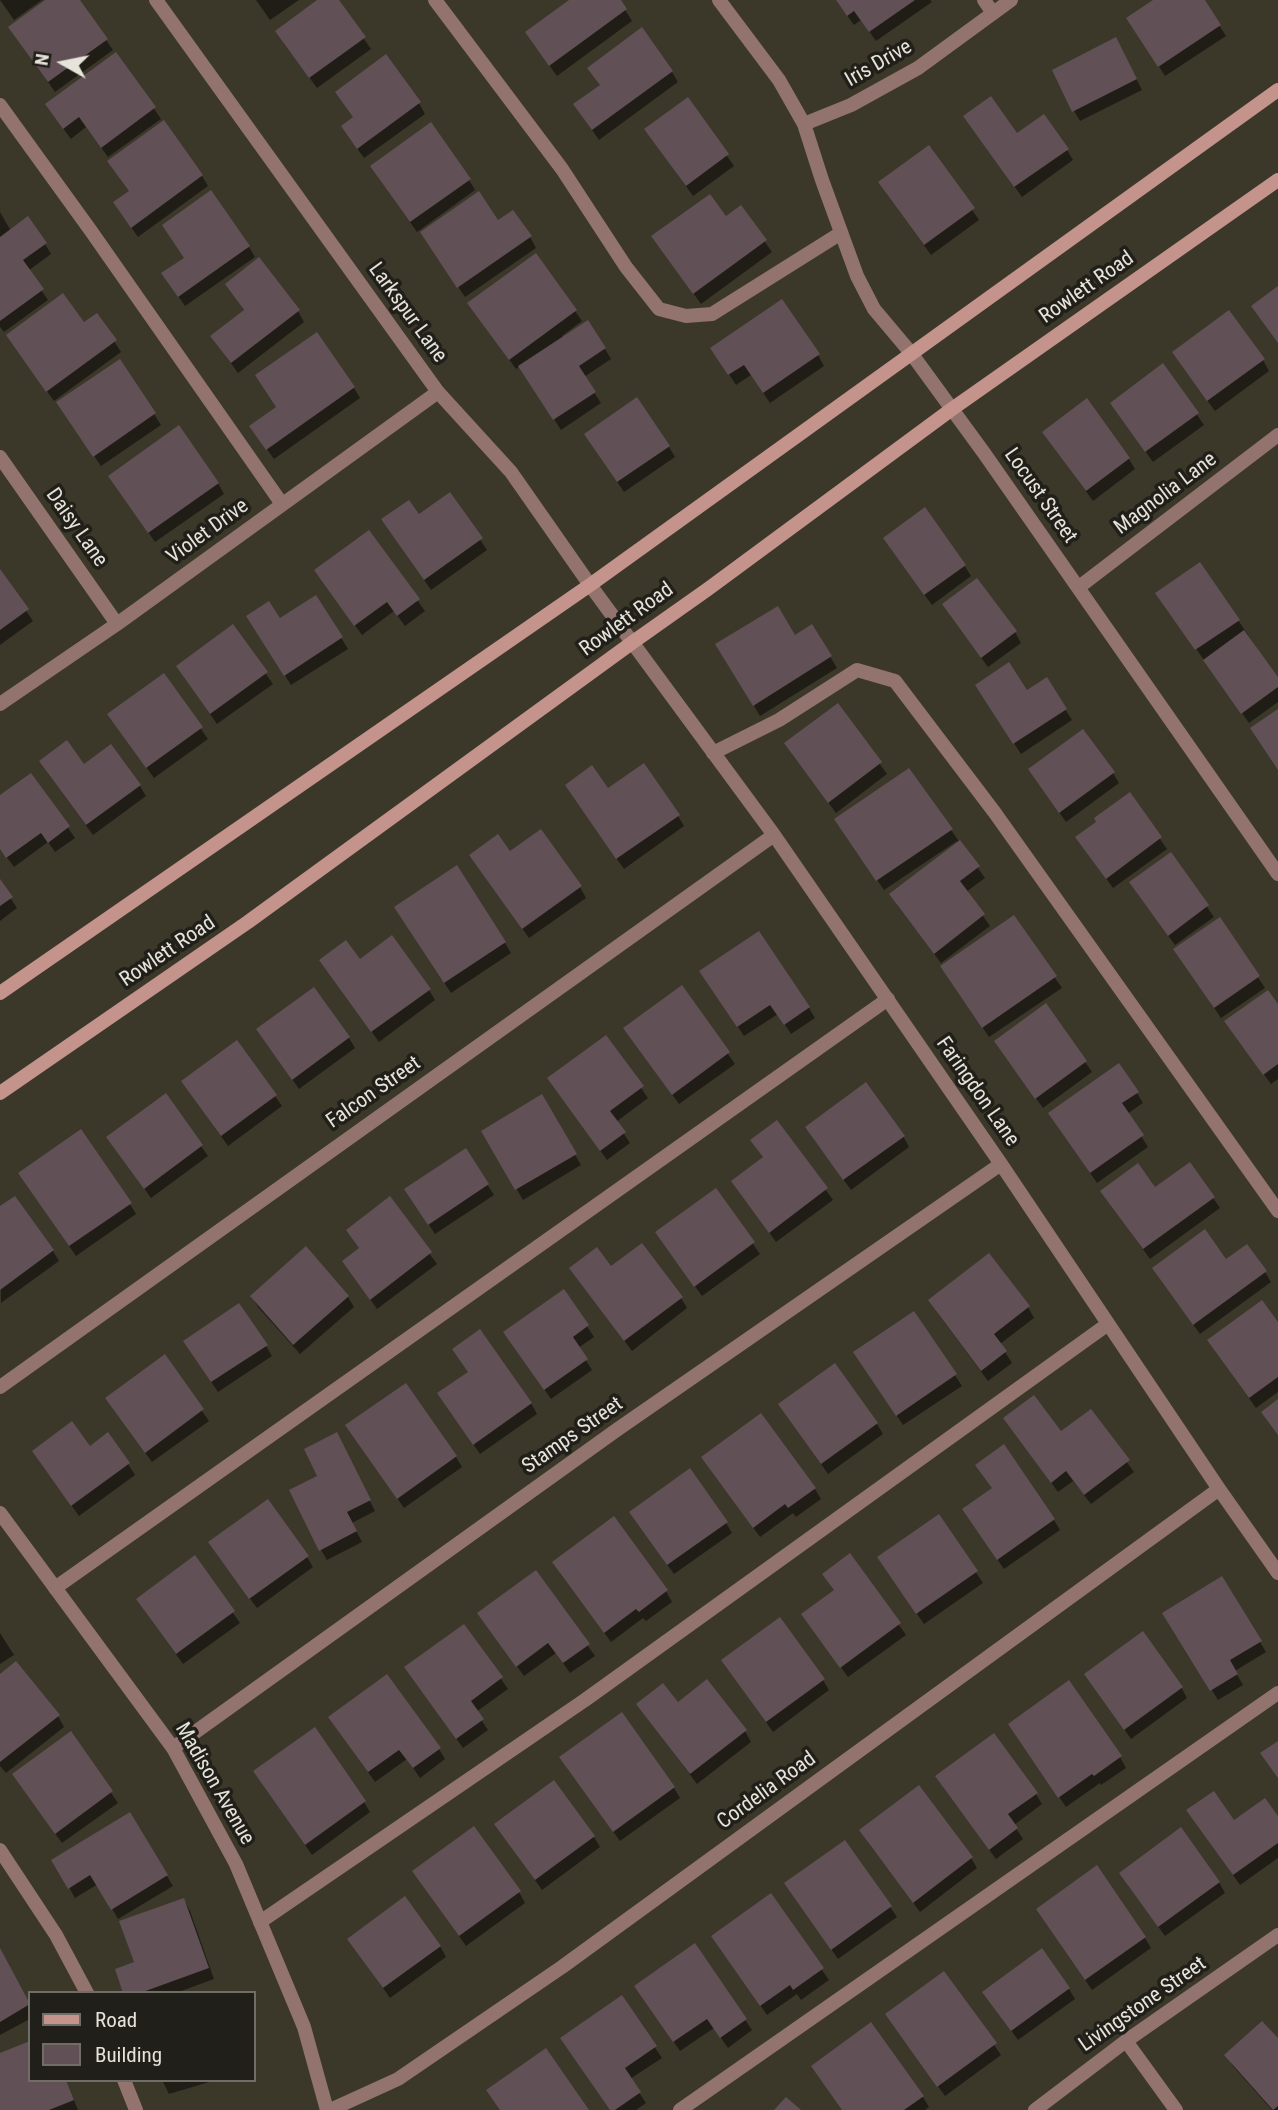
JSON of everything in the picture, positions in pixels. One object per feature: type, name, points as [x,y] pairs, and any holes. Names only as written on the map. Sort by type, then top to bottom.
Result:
[{"type":"main road","points":[[0,993],[590,585],[1278,90]]},
{"type":"main road","name":"Rowlett Road","points":[[0,1093],[248,922],[952,409],[1278,180]]},
{"type":"street","name":"Larkspur Lane","points":[[156,0],[438,392],[511,472],[633,642]]},
{"type":"street","points":[[435,0],[562,169],[626,267],[659,309],[686,316],[712,314],[841,233]]},
{"type":"street","points":[[719,0],[779,80],[804,124]]},
{"type":"street","points":[[984,0],[993,13]]},
{"type":"street","name":"Iris Drive","points":[[804,124],[851,106],[918,68],[1011,0]]},
{"type":"street","points":[[0,105],[282,504]]},
{"type":"street","name":"Locust Street","points":[[804,124],[821,180],[857,276],[874,309],[911,353],[952,409],[1278,874]]},
{"type":"street","name":"Violet Drive","points":[[0,704],[117,624],[438,392]]},
{"type":"street","name":"Magnolia Lane","points":[[1079,587],[1278,435]]},
{"type":"street","name":"Daisy Lane","points":[[0,457],[117,624]]},
{"type":"street","name":"Faringdon Lane","points":[[633,642],[774,835],[888,999],[1278,1573]]},
{"type":"street","points":[[713,752],[779,720],[857,670],[895,681],[995,813],[1278,1211]]},
{"type":"street","name":"Falcon Street","points":[[0,1387],[774,835]]},
{"type":"street","points":[[55,1588],[888,999]]},
{"type":"street","name":"Stamps Street","points":[[173,1748],[618,1429],[1001,1164]]},
{"type":"street","points":[[260,1922],[585,1700],[1108,1324]]},
{"type":"street","name":"Cordelia Road","points":[[328,2110],[398,2079],[562,1967],[1219,1489]]},
{"type":"street","name":"Madison Avenue","points":[[0,1513],[173,1748],[236,1864],[304,2027],[328,2110]]},
{"type":"street","points":[[680,2110],[1278,1693]]},
{"type":"street","points":[[0,1850],[56,1936],[86,1991]]},
{"type":"street","name":"Livingstone Street","points":[[1034,2110],[1126,2041],[1278,1935]]},
{"type":"street","points":[[1126,2041],[1175,2110]]},
{"type":"street","points":[[125,2082],[136,2110]]},
{"type":"building","points":[[45,0],[80,0],[108,39],[48,82],[8,27]]},
{"type":"building","points":[[317,0],[339,0],[366,37],[309,78],[275,31]]},
{"type":"building","points":[[569,0],[621,0],[627,9],[549,66],[525,32]]},
{"type":"building","points":[[836,0],[915,0],[869,32],[854,11],[847,16]]},
{"type":"building","points":[[1153,0],[1205,0],[1221,25],[1158,67],[1126,18]]},
{"type":"building","points":[[642,27],[673,71],[592,130],[573,104],[600,85],[587,68]]},
{"type":"building","points":[[1116,37],[1137,79],[1072,112],[1052,70]]},
{"type":"building","points":[[116,52],[156,107],[101,148],[79,117],[63,129],[45,104]]},
{"type":"building","points":[[386,54],[421,102],[357,149],[341,126],[353,117],[335,92]]},
{"type":"building","points":[[991,96],[1017,133],[1044,114],[1069,149],[1014,187],[963,116]]},
{"type":"building","points":[[688,97],[729,154],[686,186],[644,129]]},
{"type":"building","points":[[164,120],[203,175],[131,228],[113,202],[129,191],[107,161]]},
{"type":"building","points":[[431,122],[471,179],[410,222],[370,166]]},
{"type":"building","points":[[929,145],[975,208],[924,245],[878,182]]},
{"type":"building","points":[[211,190],[250,246],[178,297],[161,273],[184,258],[162,225]]},
{"type":"building","points":[[479,191],[498,220],[513,210],[532,236],[457,288],[420,232]]},
{"type":"building","points":[[710,194],[726,216],[741,205],[767,240],[693,294],[651,236]]},
{"type":"building","points":[[28,216],[47,243],[23,260],[44,289],[0,321],[0,237]]},
{"type":"building","points":[[536,253],[577,310],[509,360],[467,303]]},
{"type":"building","points":[[259,257],[300,310],[231,363],[210,336],[244,310],[225,284]]},
{"type":"building","points":[[1278,286],[1278,343],[1251,306]]},
{"type":"building","points":[[63,293],[84,322],[97,313],[117,340],[46,392],[6,335]]},
{"type":"building","points":[[782,299],[820,354],[763,393],[744,365],[728,375],[710,348]]},
{"type":"building","points":[[1229,310],[1265,359],[1207,401],[1172,352]]},
{"type":"building","points":[[588,320],[606,348],[579,366],[596,392],[553,420],[518,366]]},
{"type":"building","points":[[317,332],[355,387],[266,450],[249,426],[276,407],[255,375]]},
{"type":"building","points":[[120,359],[156,413],[93,457],[56,402]]},
{"type":"building","points":[[1163,363],[1199,413],[1145,452],[1110,403]]},
{"type":"building","points":[[637,397],[670,446],[617,482],[584,434]]},
{"type":"building","points":[[1087,398],[1130,458],[1086,491],[1042,432]]},
{"type":"building","points":[[179,425],[219,483],[148,533],[108,476]]},
{"type":"building","points":[[450,492],[483,538],[424,580],[381,519],[409,500],[419,514]]},
{"type":"building","points":[[925,507],[966,565],[924,595],[883,538]]},
{"type":"building","points":[[369,530],[420,599],[397,616],[387,602],[354,626],[314,570]]},
{"type":"building","points":[[1200,562],[1240,620],[1195,650],[1155,593]]},
{"type":"building","points":[[0,569],[29,609],[0,630]]},
{"type":"building","points":[[977,578],[1017,631],[981,658],[942,604]]},
{"type":"building","points":[[316,595],[343,637],[284,676],[246,616],[269,601],[280,618]]},
{"type":"building","points":[[778,606],[795,635],[812,624],[832,656],[753,706],[715,644]]},
{"type":"building","points":[[233,624],[268,672],[210,714],[176,666]]},
{"type":"building","points":[[1244,630],[1278,677],[1278,687],[1241,714],[1203,660]]},
{"type":"building","points":[[1009,662],[1027,690],[1047,677],[1067,709],[1013,744],[975,685]]},
{"type":"building","points":[[164,673],[203,727],[146,768],[107,714]]},
{"type":"building","points":[[838,703],[882,762],[828,803],[784,743]]},
{"type":"building","points":[[1278,709],[1278,770],[1250,728]]},
{"type":"building","points":[[1083,729],[1115,772],[1059,813],[1028,769]]},
{"type":"building","points":[[67,740],[84,764],[111,744],[141,785],[86,825],[39,761]]},
{"type":"building","points":[[644,763],[680,815],[616,859],[565,785],[592,765],[608,788]]},
{"type":"building","points":[[909,768],[953,829],[876,881],[834,819]]},
{"type":"building","points":[[31,773],[70,826],[48,843],[41,833],[6,858],[0,849],[0,795]]},
{"type":"building","points":[[1130,792],[1162,837],[1106,879],[1075,837],[1096,822],[1094,818]]},
{"type":"building","points":[[541,829],[582,886],[522,929],[469,855],[498,834],[510,851]]},
{"type":"building","points":[[960,840],[980,866],[960,881],[985,914],[934,954],[889,894]]},
{"type":"building","points":[[1171,852],[1209,905],[1168,936],[1129,882]]},
{"type":"building","points":[[457,865],[506,942],[444,983],[394,907]]},
{"type":"building","points":[[0,879],[13,897],[0,906]]},
{"type":"building","points":[[1014,915],[1057,976],[982,1028],[940,966]]},
{"type":"building","points":[[1220,917],[1260,976],[1214,1008],[1173,949]]},
{"type":"building","points":[[759,931],[810,1007],[784,1025],[770,1005],[737,1027],[699,971]]},
{"type":"building","points":[[392,935],[431,989],[371,1032],[319,960],[346,940],[360,959]]},
{"type":"building","points":[[682,985],[730,1052],[672,1095],[623,1028]]},
{"type":"building","points":[[314,987],[350,1037],[292,1080],[256,1029]]},
{"type":"building","points":[[1268,990],[1278,1004],[1278,1064],[1263,1075],[1224,1021]]},
{"type":"building","points":[[1046,1003],[1087,1061],[1035,1099],[994,1041]]},
{"type":"building","points":[[606,1035],[644,1086],[610,1111],[626,1132],[600,1151],[547,1078]]},
{"type":"building","points":[[237,1040],[277,1095],[221,1136],[181,1081]]},
{"type":"building","points":[[1119,1063],[1139,1092],[1122,1103],[1144,1135],[1090,1173],[1048,1113]]},
{"type":"building","points":[[866,1082],[905,1136],[843,1180],[805,1127]]},
{"type":"building","points":[[166,1093],[203,1145],[144,1189],[106,1137]]},
{"type":"building","points":[[542,1094],[577,1154],[515,1190],[481,1131]]},
{"type":"building","points":[[777,1120],[828,1188],[769,1233],[731,1181],[763,1157],[750,1140]]},
{"type":"building","points":[[81,1129],[132,1203],[69,1246],[18,1173]]},
{"type":"building","points":[[466,1148],[489,1184],[428,1225],[404,1189]]},
{"type":"building","points":[[1190,1162],[1215,1197],[1143,1249],[1100,1191],[1138,1163],[1155,1187]]},
{"type":"building","points":[[716,1188],[755,1242],[694,1287],[655,1232]]},
{"type":"building","points":[[15,1196],[54,1250],[0,1290],[0,1206]]},
{"type":"building","points":[[390,1196],[432,1252],[370,1300],[342,1261],[359,1248],[346,1230]]},
{"type":"building","points":[[1205,1229],[1226,1259],[1247,1244],[1267,1271],[1193,1325],[1152,1268]]},
{"type":"building","points":[[642,1243],[683,1297],[624,1341],[569,1268],[597,1247],[611,1266]]},
{"type":"building","points":[[306,1246],[349,1296],[293,1345],[250,1296]]},
{"type":"building","points":[[989,1253],[1030,1306],[994,1334],[1007,1351],[981,1371],[928,1300]]},
{"type":"building","points":[[564,1289],[589,1325],[573,1337],[588,1359],[544,1390],[503,1332]]},
{"type":"building","points":[[1262,1300],[1278,1322],[1278,1377],[1249,1398],[1207,1340]]},
{"type":"building","points":[[239,1303],[268,1345],[211,1382],[183,1341]]},
{"type":"building","points":[[914,1311],[957,1374],[896,1416],[853,1352]]},
{"type":"building","points":[[480,1329],[532,1403],[473,1445],[437,1393],[468,1372],[452,1349]]},
{"type":"building","points":[[165,1354],[204,1409],[145,1453],[105,1398]]},
{"type":"building","points":[[835,1363],[878,1423],[821,1464],[778,1404]]},
{"type":"building","points":[[406,1383],[457,1456],[397,1499],[345,1425]]},
{"type":"building","points":[[1034,1395],[1061,1431],[1091,1409],[1130,1460],[1084,1495],[1066,1471],[1051,1483],[1003,1418]]},
{"type":"building","points":[[1278,1399],[1278,1435],[1261,1412]]},
{"type":"building","points":[[761,1413],[816,1488],[788,1508],[785,1504],[753,1528],[701,1457]]},
{"type":"building","points":[[72,1421],[90,1446],[108,1432],[130,1463],[71,1506],[32,1451]]},
{"type":"building","points":[[337,1432],[371,1500],[347,1512],[357,1531],[319,1551],[289,1490],[317,1476],[304,1449]]},
{"type":"building","points":[[1004,1444],[1055,1519],[997,1560],[962,1509],[992,1488],[975,1465]]},
{"type":"building","points":[[690,1468],[728,1522],[667,1565],[629,1512]]},
{"type":"building","points":[[268,1499],[309,1556],[249,1599],[208,1542]]},
{"type":"building","points":[[939,1514],[978,1571],[916,1614],[877,1557]]},
{"type":"building","points":[[614,1516],[668,1590],[604,1633],[552,1562]]},
{"type":"building","points":[[850,1553],[901,1623],[840,1668],[801,1614],[834,1590],[822,1574]]},
{"type":"building","points":[[195,1555],[235,1611],[176,1654],[136,1599]]},
{"type":"building","points":[[536,1570],[590,1644],[563,1663],[548,1643],[516,1667],[477,1613]]},
{"type":"building","points":[[1222,1576],[1262,1641],[1230,1660],[1238,1674],[1210,1691],[1162,1613]]},
{"type":"building","points":[[780,1617],[825,1679],[766,1722],[721,1660]]},
{"type":"building","points":[[464,1624],[503,1677],[471,1701],[484,1719],[456,1739],[404,1667]]},
{"type":"building","points":[[1143,1631],[1183,1687],[1124,1730],[1084,1674]]},
{"type":"building","points":[[16,1661],[60,1715],[0,1762],[0,1674]]},
{"type":"building","points":[[387,1674],[441,1748],[413,1768],[399,1750],[368,1772],[328,1717]]},
{"type":"building","points":[[707,1679],[747,1730],[690,1774],[636,1704],[663,1683],[678,1702]]},
{"type":"building","points":[[1069,1680],[1122,1756],[1058,1798],[1008,1724]]},
{"type":"building","points":[[622,1712],[675,1787],[613,1832],[559,1757]]},
{"type":"building","points":[[315,1727],[366,1801],[305,1845],[253,1771]]},
{"type":"building","points":[[71,1731],[113,1791],[55,1834],[12,1774]]},
{"type":"building","points":[[994,1733],[1038,1793],[1008,1814],[1018,1828],[989,1850],[935,1776]]},
{"type":"building","points":[[1278,1741],[1278,1778],[1260,1753]]},
{"type":"building","points":[[554,1780],[595,1836],[535,1880],[494,1824]]},
{"type":"building","points":[[919,1785],[973,1857],[913,1903],[859,1830]]},
{"type":"building","points":[[1214,1791],[1234,1820],[1265,1798],[1278,1816],[1278,1843],[1233,1875],[1186,1810]]},
{"type":"building","points":[[130,1812],[168,1875],[111,1910],[90,1875],[68,1889],[51,1860]]},
{"type":"building","points":[[474,1826],[521,1891],[459,1936],[412,1871]]},
{"type":"building","points":[[1181,1827],[1220,1882],[1158,1927],[1119,1873]]},
{"type":"building","points":[[845,1840],[892,1906],[831,1950],[784,1883]]},
{"type":"building","points":[[1097,1865],[1146,1937],[1085,1980],[1036,1909]]},
{"type":"building","points":[[771,1893],[824,1968],[793,1990],[790,1985],[760,2006],[711,1936]]},
{"type":"building","points":[[405,1896],[441,1946],[383,1988],[347,1939]]},
{"type":"building","points":[[184,1898],[209,1968],[146,1991],[122,1991],[115,1969],[134,1962],[119,1921]]},
{"type":"building","points":[[695,1943],[747,2019],[720,2038],[707,2019],[673,2042],[634,1986]]},
{"type":"building","points":[[0,1948],[28,2000],[28,2005],[0,2022]]},
{"type":"building","points":[[1042,1948],[1070,1988],[1011,2031],[982,1992]]},
{"type":"building","points":[[944,1971],[997,2043],[937,2087],[885,2014]]},
{"type":"building","points":[[622,1995],[657,2046],[625,2068],[641,2092],[615,2110],[610,2110],[560,2038]]},
{"type":"building","points":[[1262,2021],[1278,2038],[1278,2106],[1273,2110],[1224,2055]]},
{"type":"building","points":[[871,2022],[924,2096],[904,2110],[842,2110],[811,2066]]},
{"type":"building","points":[[28,2042],[28,2082],[67,2082],[74,2100],[49,2110],[0,2110],[0,2053]]},
{"type":"building","points":[[546,2048],[589,2110],[500,2110],[486,2090]]},
{"type":"building","points":[[786,2097],[801,2110],[774,2110]]}]
